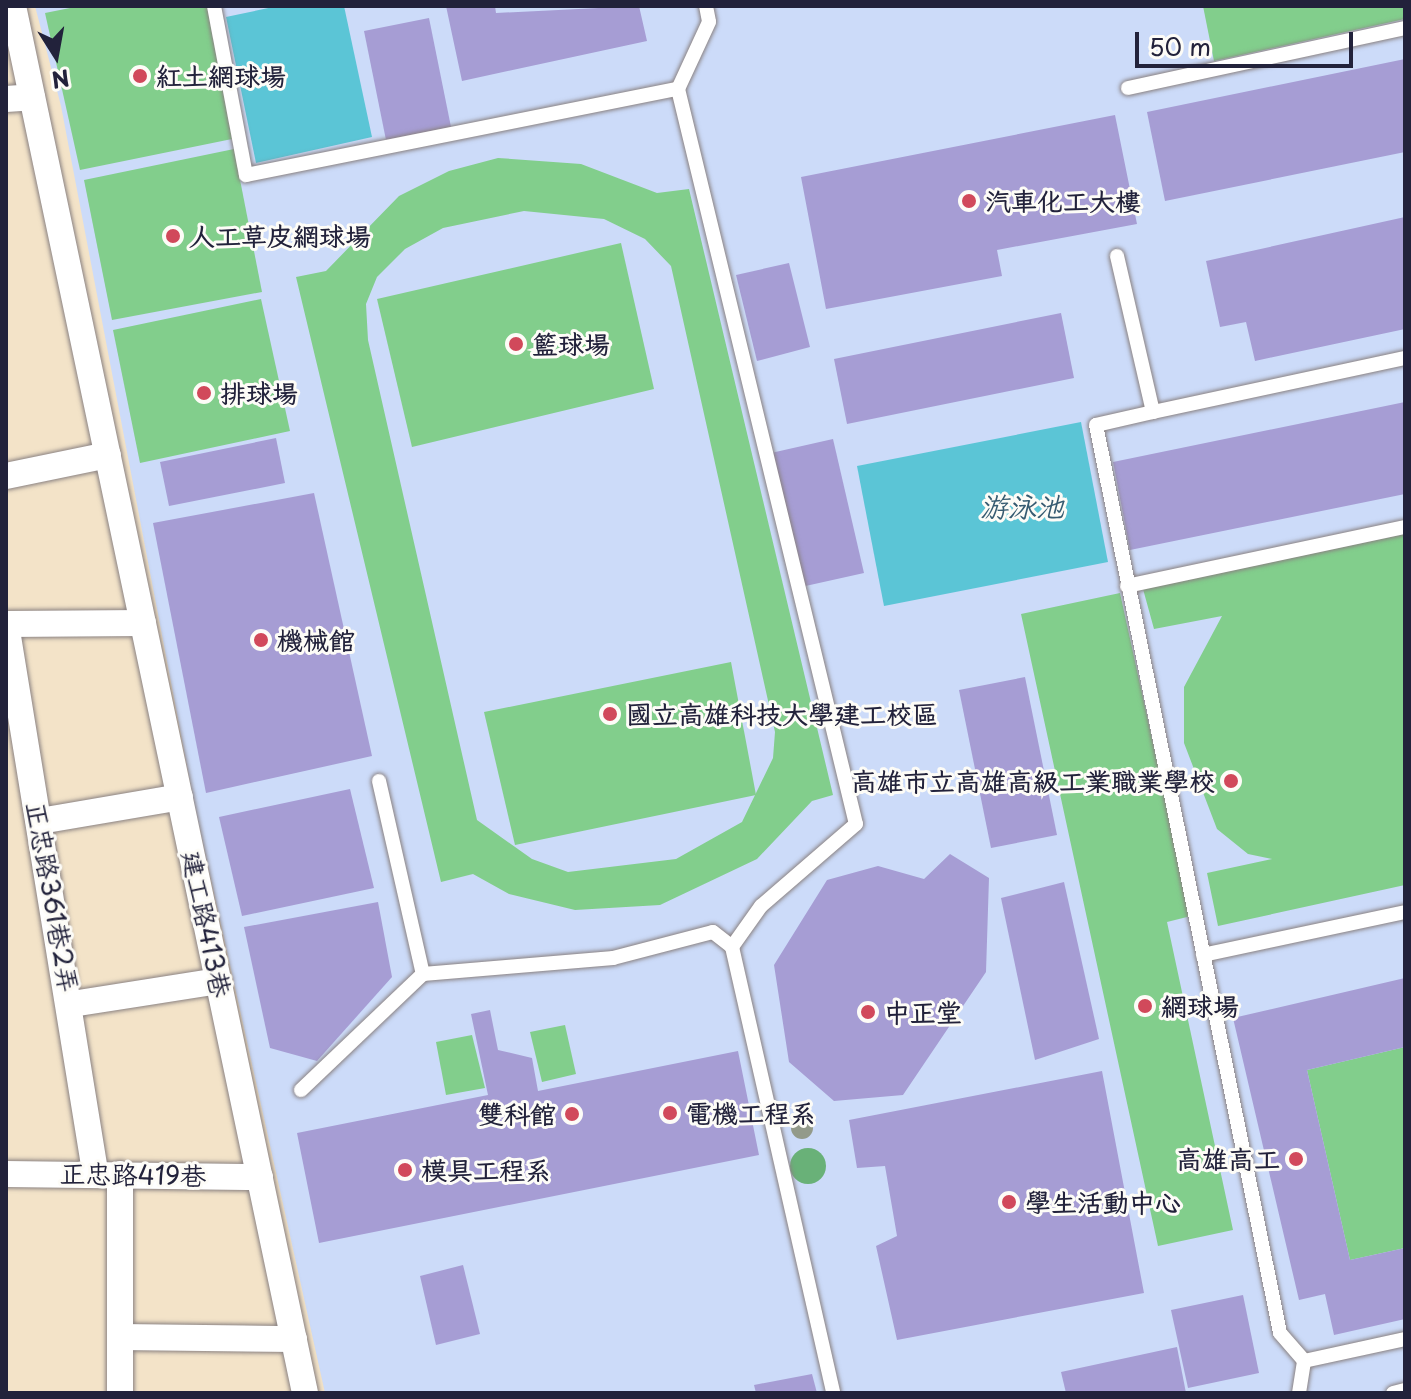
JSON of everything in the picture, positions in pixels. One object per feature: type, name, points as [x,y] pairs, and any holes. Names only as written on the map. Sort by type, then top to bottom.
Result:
[{"type":"street","name":"建工路413巷","points":[[13,6],[305,1393]]},
{"type":"street","points":[[6,99],[32,97]]},
{"type":"street","points":[[6,476],[108,455]]},
{"type":"street","points":[[6,624],[143,623]]},
{"type":"street","name":"正忠路361巷2弄","points":[[6,624],[72,1004],[107,1172],[120,1337],[120,1393]]},
{"type":"street","points":[[40,821],[180,797]]},
{"type":"street","points":[[72,1004],[219,981]]},
{"type":"street","name":"正忠路419巷","points":[[6,1174],[107,1172],[260,1177]]},
{"type":"street","points":[[120,1337],[294,1339]]},
{"type":"lane","points":[[214,6],[246,175],[678,89]]},
{"type":"lane","points":[[706,6],[709,22],[678,89],[856,824],[761,906],[732,947]]},
{"type":"lane","points":[[1128,88],[1405,28]]},
{"type":"lane","points":[[1117,256],[1153,412]]},
{"type":"lane","points":[[1299,1393],[1304,1361],[1280,1333],[1096,425],[1405,358]]},
{"type":"lane","points":[[1127,586],[1405,527]]},
{"type":"lane","points":[[379,781],[423,974]]},
{"type":"lane","points":[[1203,955],[1405,912]]},
{"type":"lane","points":[[301,1090],[423,974],[613,958],[713,932],[732,947],[833,1393]]},
{"type":"lane","points":[[1304,1361],[1405,1339]]},
{"type":"lane","points":[[1393,1393],[1405,1390]]},
{"type":"shaded area","name":"國立高雄科技大學建工校區","points":[[35,6],[1405,6],[1405,1393],[325,1393],[194,803],[61,106]]},
{"type":"green space","name":"紅土網球場","points":[[80,6],[207,6],[232,139],[80,170],[45,13]]},
{"type":"green space","points":[[1203,6],[1405,6],[1405,19],[1214,61]]},
{"type":"green space","name":"人工草皮網球場","points":[[234,149],[262,292],[112,320],[84,180]]},
{"type":"green space","points":[[498,158],[581,164],[657,193],[689,189],[833,795],[812,801],[757,859],[660,905],[575,910],[509,894],[473,874],[441,882],[296,277],[326,271],[399,196],[449,171]],"holes":[[[524,211],[604,219],[645,239],[671,266],[775,732],[773,758],[742,822],[676,859],[568,872],[532,859],[477,820],[368,340],[366,304],[377,277],[405,249],[443,228]]]},
{"type":"green space","name":"籃球場","points":[[621,243],[654,389],[412,447],[377,299]]},
{"type":"green space","name":"排球場","points":[[261,299],[290,431],[140,463],[113,330]]},
{"type":"green space","points":[[1405,534],[1405,885],[1218,926],[1207,873],[1272,859],[1248,854],[1217,829],[1184,743],[1184,687],[1222,616],[1154,629],[1143,589]]},
{"type":"green space","points":[[1120,593],[1191,916],[1167,922],[1233,1230],[1158,1246],[1021,614]]},
{"type":"green space","points":[[731,662],[756,795],[515,845],[484,712]]},
{"type":"green space","points":[[565,1025],[576,1074],[542,1082],[530,1032]]},
{"type":"green space","points":[[472,1035],[485,1088],[446,1095],[436,1042]]},
{"type":"green space","points":[[1405,1047],[1405,1248],[1350,1260],[1307,1070]]},
{"type":"green space","points":[[808,1148],[821,1153],[826,1166],[821,1179],[808,1184],[795,1179],[790,1166],[795,1153]]},
{"type":"water","points":[[278,6],[344,6],[372,137],[256,163],[226,17]]},
{"type":"water","name":"游泳池","points":[[1081,422],[1108,562],[884,606],[857,466]]},
{"type":"building","points":[[446,6],[495,6],[496,13],[639,6],[647,41],[462,81]]},
{"type":"building","points":[[429,18],[451,127],[386,140],[364,31]]},
{"type":"building","points":[[1405,59],[1405,152],[1165,201],[1147,112]]},
{"type":"building","name":"汽車化工大樓","points":[[1115,115],[1137,224],[997,250],[1002,276],[826,309],[801,177]]},
{"type":"building","points":[[1405,217],[1405,329],[1255,361],[1246,322],[1220,327],[1206,261]]},
{"type":"building","points":[[789,263],[810,347],[757,361],[736,275]]},
{"type":"building","points":[[1061,313],[1074,378],[847,424],[834,359]]},
{"type":"building","points":[[1405,402],[1405,494],[1130,550],[1113,462]]},
{"type":"building","points":[[276,438],[285,483],[169,506],[160,462]]},
{"type":"building","points":[[833,439],[864,573],[801,587],[771,453]]},
{"type":"building","name":"機械館","points":[[314,493],[372,756],[206,793],[153,523]]},
{"type":"building","points":[[1025,677],[1057,835],[991,848],[959,690]]},
{"type":"building","points":[[350,789],[374,888],[242,916],[219,817]]},
{"type":"building","name":"中正堂","points":[[950,854],[989,878],[986,972],[903,1095],[834,1101],[789,1062],[774,965],[827,880],[878,866],[924,879]]},
{"type":"building","points":[[1064,882],[1099,1039],[1035,1060],[1001,898]]},
{"type":"building","points":[[378,902],[392,977],[317,1061],[270,1048],[244,927]]},
{"type":"building","name":"高雄高工","points":[[1405,978],[1405,1047],[1307,1070],[1350,1260],[1405,1248],[1405,1319],[1334,1335],[1325,1294],[1299,1300],[1233,1018]]},
{"type":"building","name":"雙科館","points":[[490,1010],[498,1050],[532,1058],[538,1091],[738,1051],[759,1155],[319,1243],[297,1133],[488,1095],[471,1014]]},
{"type":"building","name":"學生活動中心","points":[[1102,1071],[1144,1293],[897,1340],[876,1246],[897,1236],[885,1166],[857,1168],[849,1120]]},
{"type":"building","points":[[463,1265],[480,1334],[436,1345],[420,1276]]},
{"type":"building","points":[[1243,1295],[1259,1373],[1188,1388],[1171,1310]]},
{"type":"building","points":[[1177,1347],[1186,1393],[1066,1393],[1061,1372]]},
{"type":"building","points":[[812,1374],[817,1393],[756,1393],[754,1385]]},
{"type":"place","name":"紅土網球場","points":[[140,76]]},
{"type":"place","name":"汽車化工大樓","points":[[969,201]]},
{"type":"place","name":"人工草皮網球場","points":[[173,236]]},
{"type":"place","name":"籃球場","points":[[516,344]]},
{"type":"place","name":"排球場","points":[[204,393]]},
{"type":"place","name":"機械館","points":[[261,640]]},
{"type":"place","name":"國立高雄科技大學建工校區","points":[[610,714]]},
{"type":"place","name":"高雄市立高雄高級工業職業學校","points":[[1231,781]]},
{"type":"place","name":"網球場","points":[[1145,1006]]},
{"type":"place","name":"中正堂","points":[[868,1012]]},
{"type":"place","name":"電機工程系","points":[[670,1113]]},
{"type":"place","name":"雙科館","points":[[572,1114]]},
{"type":"place","name":"高雄高工","points":[[1296,1159]]},
{"type":"place","name":"模具工程系","points":[[405,1170]]},
{"type":"place","name":"學生活動中心","points":[[1009,1202]]}]
